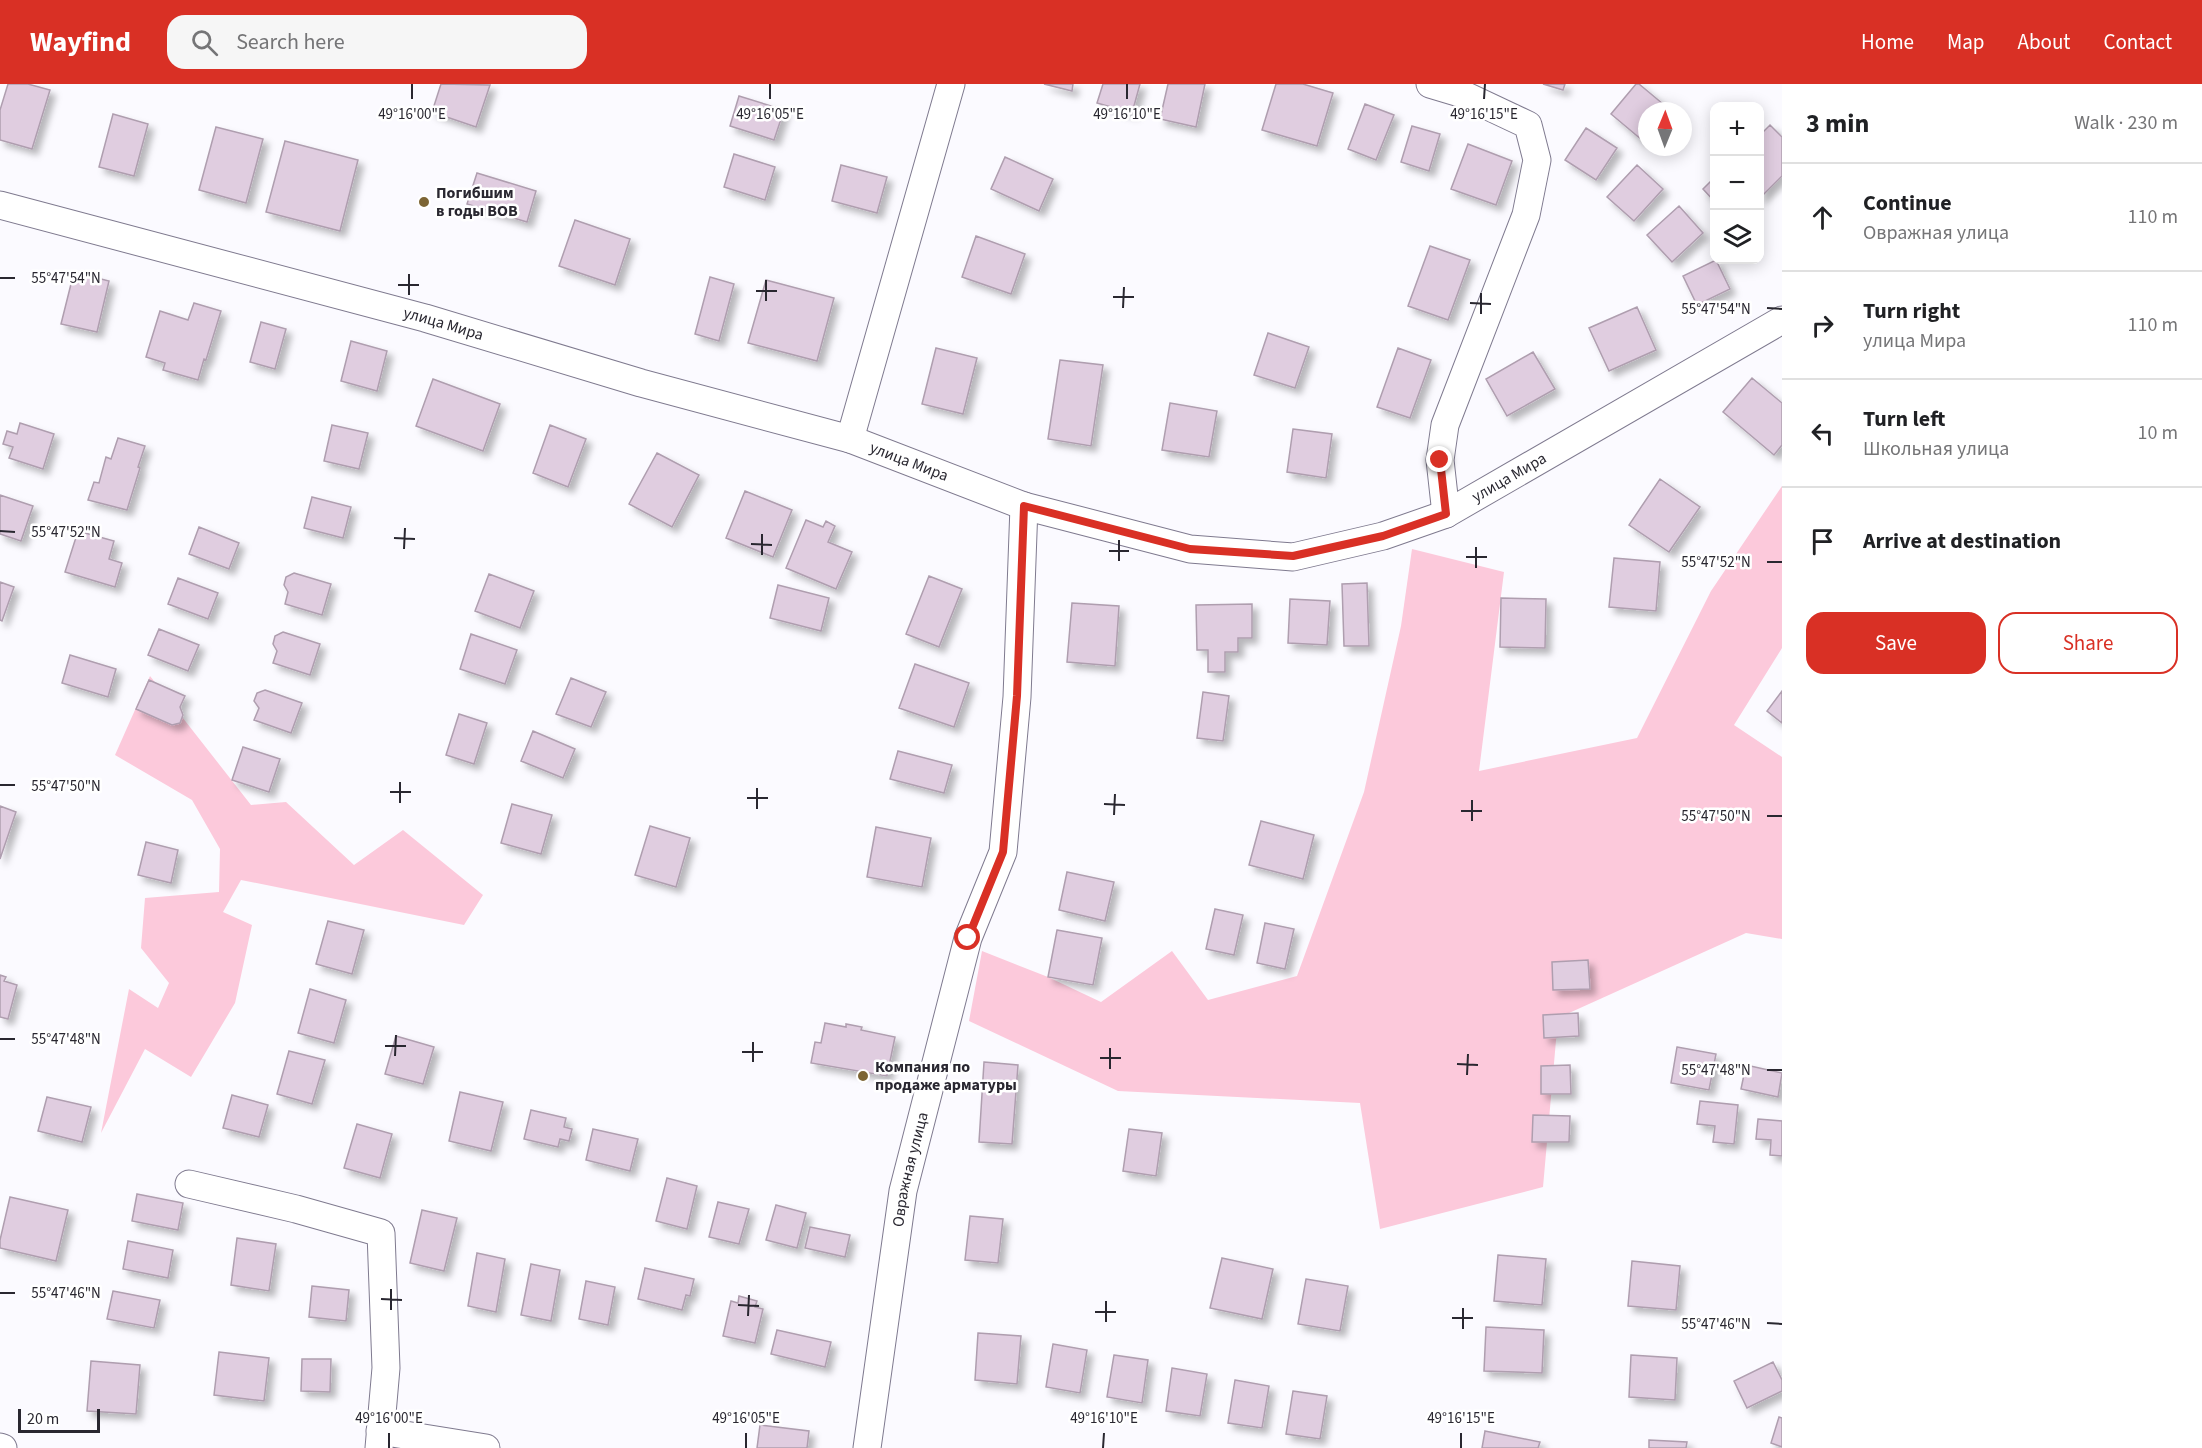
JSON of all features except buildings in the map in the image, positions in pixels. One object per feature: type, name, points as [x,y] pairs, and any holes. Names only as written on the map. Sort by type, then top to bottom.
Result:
[{"type":"street","points":[[850,439],[951,84]]},
{"type":"street","points":[[1430,84],[1460,93],[1528,125],[1537,160],[1526,215],[1445,425],[1440,460],[1446,514]]},
{"type":"street","name":"улица Мира","points":[[0,205],[425,318],[641,383],[850,439],[1024,506],[1190,549],[1293,556],[1383,536],[1446,514],[1782,321]]},
{"type":"street","name":"Овражная улица","points":[[867,1448],[903,1191],[968,938],[1003,852],[1017,696],[1024,506]]},
{"type":"street","points":[[189,1184],[296,1209],[381,1233],[386,1368],[379,1440],[486,1448]]},
{"type":"shaded area","points":[[1782,486],[1782,648],[1734,725],[1782,757],[1782,939],[1746,933],[1558,1018],[1543,1187],[1380,1229],[1360,1103],[1118,1091],[969,1021],[982,951],[1048,977],[1101,1002],[1172,951],[1208,1000],[1297,976],[1364,792],[1401,626],[1412,549],[1504,572],[1479,771],[1637,738],[1711,591]]},
{"type":"shaded area","points":[[150,676],[251,805],[286,802],[354,865],[403,830],[483,895],[464,925],[241,880],[223,912],[252,925],[235,1003],[191,1077],[145,1049],[101,1133],[129,989],[158,1008],[169,983],[141,948],[145,898],[219,892],[220,849],[192,800],[115,755]]},
{"type":"place","name":"Погибшим в годы ВОВ","points":[[424,202]]},
{"type":"place","name":"Компания по продаже арматуры","points":[[863,1076]]},
{"type":"route","points":[[968,938],[1003,852],[1017,696],[1024,506],[1190,549],[1293,556],[1383,536],[1446,514],[1440,460]]}]
